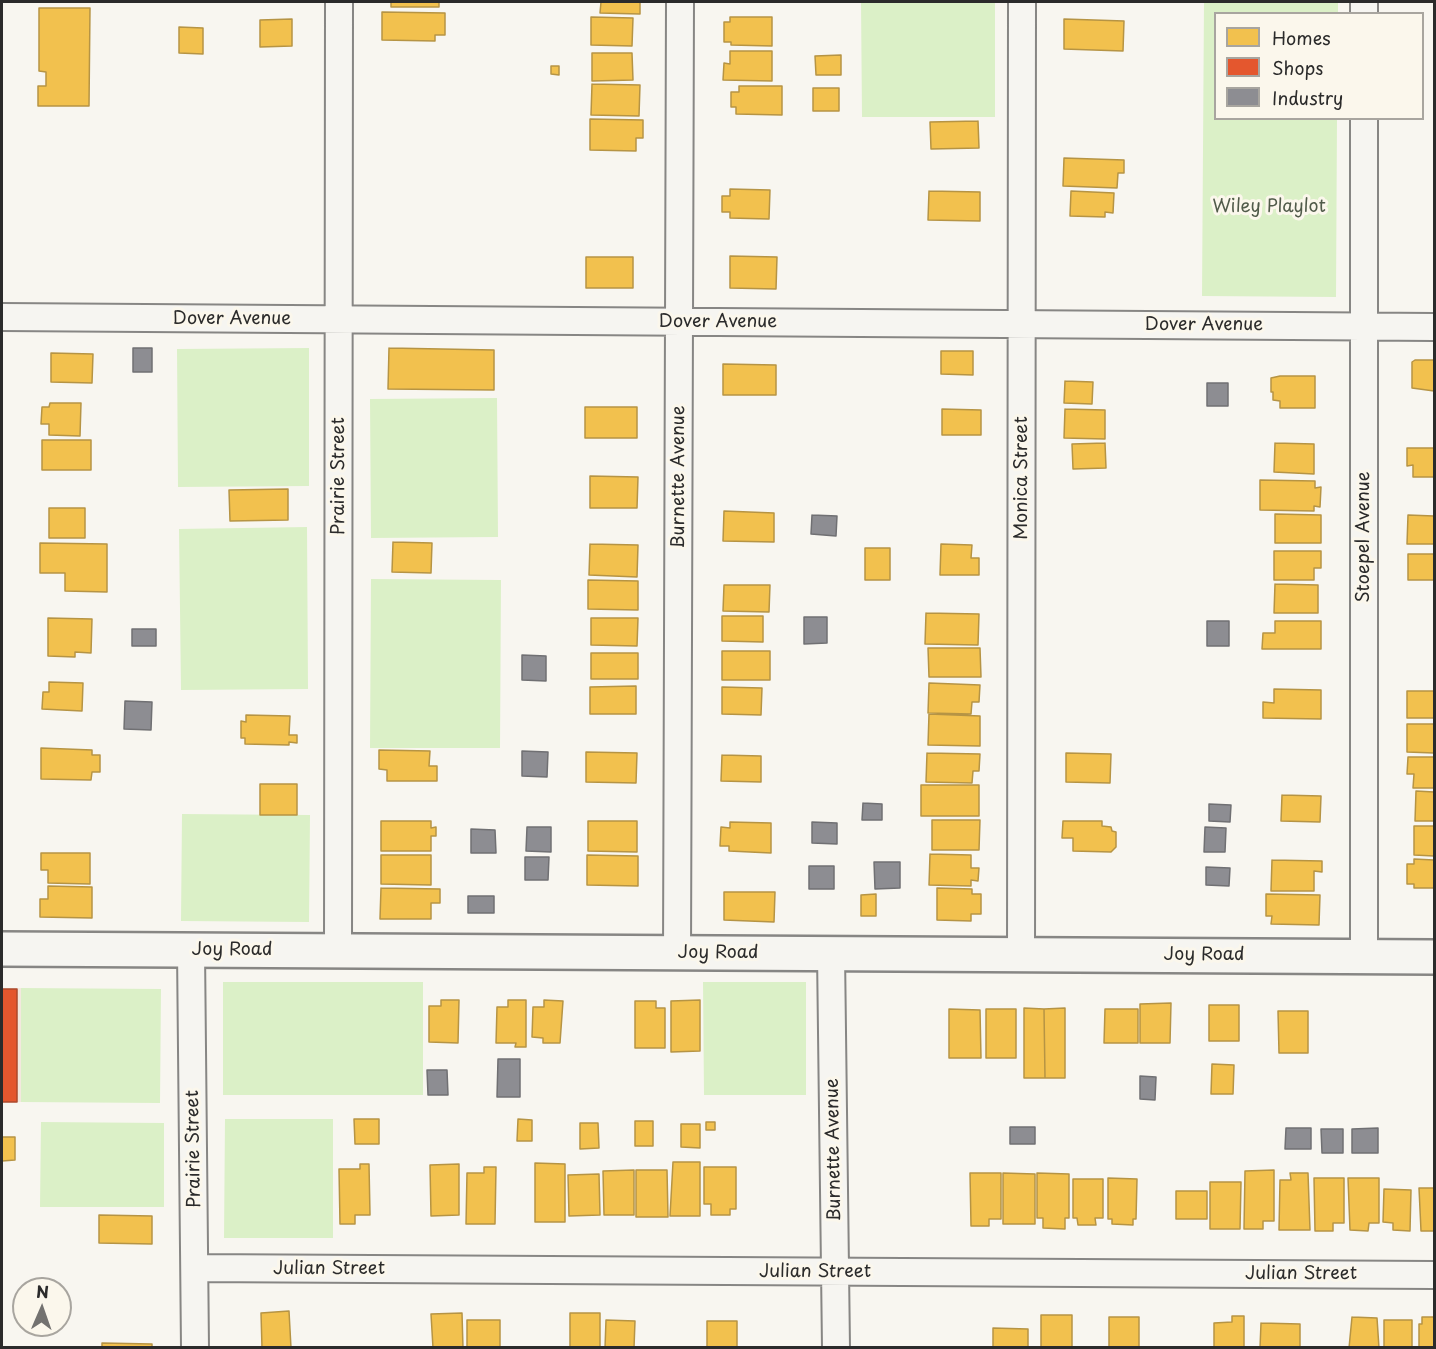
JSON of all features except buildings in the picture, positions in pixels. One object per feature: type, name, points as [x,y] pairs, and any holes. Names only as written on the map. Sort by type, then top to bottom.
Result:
[{"type":"street","name":"Prairie Street","points":[[338,951],[339,2]]},
{"type":"street","name":"Burnette Avenue","points":[[677,953],[680,2]]},
{"type":"street","name":"Monica Street","points":[[1021,954],[1022,2]]},
{"type":"street","name":"Stoepel Avenue","points":[[1364,120],[1364,956]]},
{"type":"street","name":"Dover Avenue","points":[[2,317],[1434,327]]},
{"type":"street","name":"Joy Road","points":[[2,949],[1434,957]]},
{"type":"street","name":"Prairie Street","points":[[191,950],[195,1347]]},
{"type":"street","name":"Burnette Avenue","points":[[831,953],[836,1347]]},
{"type":"street","name":"Julian Street","points":[[195,1268],[1434,1275]]},
{"type":"shaded area","points":[[2,988],[21,988],[21,1102],[2,1102]]},
{"type":"green space","points":[[861,2],[995,2],[995,117],[862,117]]},
{"type":"green space","name":"Wiley Playlot","points":[[1204,2],[1338,2],[1338,12],[1214,12],[1214,120],[1337,120],[1336,297],[1202,296]]},
{"type":"green space","points":[[309,348],[309,486],[178,487],[177,349]]},
{"type":"green space","points":[[497,398],[498,537],[371,538],[370,399]]},
{"type":"green space","points":[[307,527],[308,689],[181,690],[179,529]]},
{"type":"green space","points":[[371,579],[501,580],[500,748],[370,748]]},
{"type":"green space","points":[[182,814],[310,815],[309,922],[181,921]]},
{"type":"green space","points":[[223,982],[423,982],[423,1095],[223,1095]]},
{"type":"green space","points":[[703,982],[806,982],[806,1095],[704,1095]]},
{"type":"green space","points":[[21,988],[161,989],[160,1103],[21,1102]]},
{"type":"green space","points":[[225,1119],[333,1119],[333,1238],[224,1238]]},
{"type":"green space","points":[[41,1122],[164,1123],[164,1207],[40,1207]]}]
